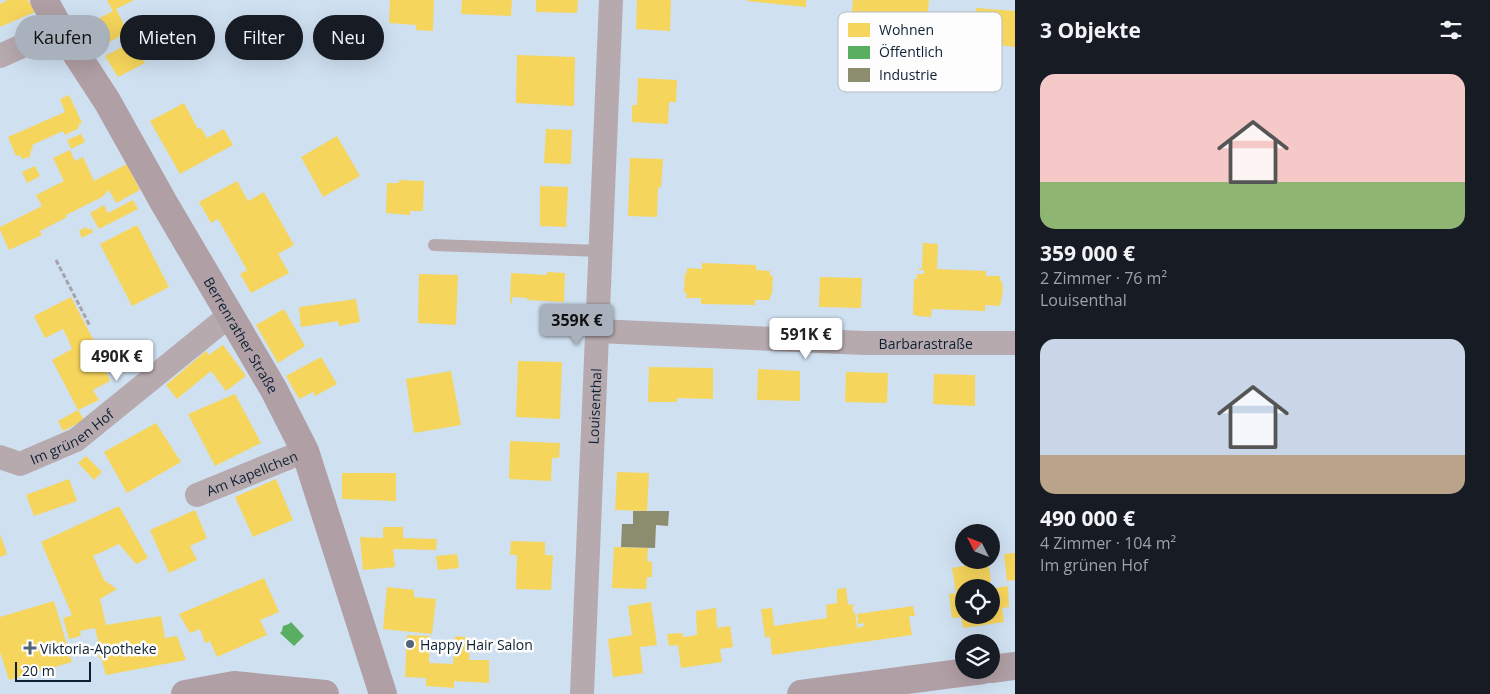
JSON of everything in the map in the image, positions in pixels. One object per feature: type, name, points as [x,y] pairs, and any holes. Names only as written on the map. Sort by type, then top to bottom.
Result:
[{"type":"street","name":"Berrenrather Straße","points":[[44,0],[52,15]]},
{"type":"street","name":"Louisenthal","points":[[582,694],[611,0]]},
{"type":"street","points":[[0,56],[15,49]]},
{"type":"street","name":"Berrenrather Straße","points":[[80,60],[107,101],[164,203],[274,390],[306,450],[383,694]]},
{"type":"street","name":"Im grünen Hof","points":[[0,457],[20,464],[76,440],[230,315]]},
{"type":"street","name":"Barbarastraße","points":[[597,331],[864,344],[1015,343]]},
{"type":"street","name":"Am Kapellchen","points":[[197,496],[306,450]]},
{"type":"street","points":[[1000,668],[1015,666]]},
{"type":"street","points":[[801,694],[955,674]]},
{"type":"street","points":[[185,694],[234,685],[325,694]]},
{"type":"lane","points":[[434,245],[601,251]]},
{"type":"path","points":[[56,260],[90,326]]},
{"type":"building: Wohnen","points":[[8,0],[28,0],[35,12],[28,15],[15,15],[15,21],[0,27],[0,4]]},
{"type":"building: Wohnen","points":[[107,0],[134,0],[116,9],[120,17],[120,36],[110,42],[110,15],[105,15],[113,11]]},
{"type":"building: Wohnen","points":[[390,0],[434,0],[433,31],[416,30],[416,25],[389,23]]},
{"type":"building: Wohnen","points":[[462,0],[512,0],[511,16],[461,14]]},
{"type":"building: Wohnen","points":[[536,0],[578,0],[577,13],[536,12]]},
{"type":"building: Wohnen","points":[[637,0],[671,0],[670,31],[636,29]]},
{"type":"building: Wohnen","points":[[806,0],[806,7],[747,1]]},
{"type":"building: Wohnen","points":[[853,0],[929,0],[928,12],[852,12]]},
{"type":"building: Wohnen","points":[[976,8],[1015,11],[1015,47],[1002,45],[1002,12],[976,12]]},
{"type":"building: Wohnen","points":[[120,48],[120,60],[143,60],[145,63],[118,77],[107,60],[110,60],[110,53]]},
{"type":"building: Wohnen","points":[[517,55],[575,57],[574,106],[516,103]]},
{"type":"building: Wohnen","points":[[638,78],[677,80],[676,102],[669,102],[668,124],[632,122],[632,105],[637,105]]},
{"type":"building: Wohnen","points":[[69,95],[82,123],[78,125],[79,128],[65,135],[63,131],[32,145],[30,157],[22,159],[20,155],[16,156],[8,137],[65,112],[60,99]]},
{"type":"building: Wohnen","points":[[184,103],[198,129],[201,128],[207,138],[224,129],[233,145],[180,174],[150,121]]},
{"type":"building: Wohnen","points":[[546,129],[572,130],[571,164],[544,163]]},
{"type":"building: Wohnen","points":[[81,134],[85,142],[71,149],[67,140]]},
{"type":"building: Wohnen","points":[[337,136],[360,176],[323,197],[301,157]]},
{"type":"building: Wohnen","points":[[70,150],[75,161],[83,157],[94,181],[127,164],[140,190],[116,203],[109,190],[102,197],[66,215],[67,217],[40,231],[42,235],[9,250],[0,227],[42,206],[36,195],[64,181],[53,158]]},
{"type":"building: Wohnen","points":[[630,158],[663,159],[661,188],[658,187],[657,217],[628,216]]},
{"type":"building: Wohnen","points":[[35,166],[40,176],[27,183],[22,172]]},
{"type":"building: Wohnen","points":[[399,180],[424,181],[423,211],[410,211],[410,215],[386,213],[387,183],[399,183]]},
{"type":"building: Wohnen","points":[[237,181],[248,201],[264,192],[294,245],[278,254],[289,273],[251,293],[240,274],[247,270],[218,219],[211,223],[199,202]]},
{"type":"building: Wohnen","points":[[540,186],[568,187],[566,227],[540,226]]},
{"type":"building: Wohnen","points":[[133,200],[138,209],[99,229],[90,213],[104,205],[108,213]]},
{"type":"building: Wohnen","points":[[137,225],[169,287],[132,306],[100,244]]},
{"type":"building: Wohnen","points":[[86,227],[88,230],[91,228],[93,232],[82,238],[79,231]]},
{"type":"building: Wohnen","points":[[923,243],[938,244],[937,269],[986,271],[986,276],[1000,276],[1003,291],[1000,306],[985,305],[985,311],[932,309],[931,317],[913,315],[914,279],[917,279],[917,274],[924,274],[924,270],[919,270],[919,268],[922,269]]},
{"type":"building: Wohnen","points":[[702,263],[756,265],[756,270],[770,271],[770,275],[773,276],[770,300],[755,300],[755,305],[701,304],[701,298],[686,298],[687,293],[684,293],[687,268],[702,269]]},
{"type":"building: Wohnen","points":[[547,272],[565,273],[564,302],[527,300],[527,298],[512,297],[512,303],[510,303],[511,273],[547,275]]},
{"type":"building: Wohnen","points":[[419,274],[458,275],[456,325],[418,323]]},
{"type":"building: Wohnen","points":[[820,277],[862,278],[861,308],[819,307]]},
{"type":"building: Wohnen","points":[[71,297],[94,341],[90,343],[102,360],[110,381],[93,390],[99,400],[78,410],[52,360],[72,349],[68,339],[63,329],[45,338],[34,316]]},
{"type":"building: Wohnen","points":[[356,299],[360,322],[339,326],[338,321],[301,327],[299,307]]},
{"type":"building: Wohnen","points":[[284,309],[305,346],[278,363],[256,325]]},
{"type":"building: Wohnen","points":[[223,345],[246,376],[226,391],[211,371],[177,399],[166,385],[206,351],[209,355]]},
{"type":"building: Wohnen","points":[[321,357],[337,384],[315,396],[313,392],[299,399],[286,376]]},
{"type":"building: Wohnen","points":[[518,361],[562,362],[560,419],[516,417]]},
{"type":"building: Wohnen","points":[[649,367],[713,368],[713,399],[677,398],[677,402],[648,402]]},
{"type":"building: Wohnen","points":[[758,369],[800,371],[800,401],[757,400]]},
{"type":"building: Wohnen","points":[[451,371],[461,425],[414,433],[406,379]]},
{"type":"building: Wohnen","points":[[846,372],[888,373],[887,403],[845,402]]},
{"type":"building: Wohnen","points":[[934,374],[975,375],[975,406],[933,404]]},
{"type":"building: Wohnen","points":[[235,394],[261,443],[215,466],[188,414]]},
{"type":"building: Wohnen","points":[[78,410],[84,420],[63,431],[58,421]]},
{"type":"building: Wohnen","points":[[156,423],[181,462],[127,493],[104,452]]},
{"type":"building: Wohnen","points":[[510,441],[560,443],[559,458],[552,458],[551,481],[509,479]]},
{"type":"building: Wohnen","points":[[86,456],[102,472],[94,480],[78,463]]},
{"type":"building: Wohnen","points":[[617,472],[649,473],[647,511],[615,510]]},
{"type":"building: Wohnen","points":[[342,473],[396,473],[396,501],[342,499]]},
{"type":"building: Wohnen","points":[[69,479],[77,501],[34,516],[26,495]]},
{"type":"building: Wohnen","points":[[276,479],[293,520],[253,537],[235,497]]},
{"type":"building: Wohnen","points":[[119,506],[148,558],[136,564],[119,544],[93,556],[104,580],[117,589],[100,599],[106,625],[161,616],[165,638],[177,636],[186,660],[106,675],[101,658],[99,658],[98,651],[100,650],[95,628],[80,631],[81,636],[69,639],[63,618],[72,615],[41,542]]},
{"type":"building: Wohnen","points":[[195,510],[207,538],[190,546],[197,560],[169,573],[150,530]]},
{"type":"building: Wohnen","points":[[383,527],[403,527],[403,538],[437,539],[436,550],[393,549],[395,567],[363,570],[360,537],[383,538]]},
{"type":"building: Wohnen","points":[[0,534],[7,554],[0,557]]},
{"type":"building: Wohnen","points":[[511,541],[545,542],[545,555],[553,555],[551,590],[516,589],[517,555],[510,555]]},
{"type":"building: Wohnen","points":[[614,547],[648,548],[647,561],[652,562],[652,577],[647,577],[646,589],[612,588]]},
{"type":"building: Wohnen","points":[[1015,553],[1015,580],[1007,581],[1004,554]]},
{"type":"building: Wohnen","points":[[457,554],[459,568],[438,570],[436,556]]},
{"type":"building: Wohnen","points":[[952,568],[989,569],[991,579],[955,579],[955,587]]},
{"type":"building: Wohnen","points":[[264,578],[279,612],[260,620],[267,635],[217,657],[210,641],[205,643],[200,629],[190,633],[179,614]]},
{"type":"building: Wohnen","points":[[1008,586],[1009,607],[1002,608],[1004,622],[1000,623],[1000,587]]},
{"type":"building: Wohnen","points":[[387,587],[414,590],[414,597],[436,599],[432,634],[383,629]]},
{"type":"building: Wohnen","points":[[846,588],[848,605],[853,604],[857,628],[864,626],[864,623],[858,624],[857,614],[913,606],[915,616],[909,616],[912,635],[772,655],[770,637],[765,637],[761,609],[772,608],[774,626],[827,618],[826,605],[837,603],[837,589]]},
{"type":"building: Wohnen","points":[[955,593],[955,618],[952,618],[949,594]]},
{"type":"building: Wohnen","points":[[54,601],[72,662],[9,680],[0,652],[0,617]]},
{"type":"building: Wohnen","points":[[651,602],[657,645],[640,647],[643,673],[613,677],[608,639],[632,635],[628,606]]},
{"type":"building: Wohnen","points":[[716,608],[717,628],[730,626],[733,647],[720,649],[722,662],[681,668],[678,645],[669,646],[667,634],[682,633],[683,637],[697,635],[696,611]]},
{"type":"building: Wohnen","points":[[962,624],[990,624],[963,628]]},
{"type":"building: Wohnen","points":[[407,635],[430,636],[429,663],[453,664],[455,636],[471,638],[469,660],[489,660],[489,683],[454,681],[454,688],[426,686],[426,678],[405,677]]},
{"type":"building: Öffentlich","points":[[291,622],[304,636],[294,646],[280,633],[283,626]]},
{"type":"building: Industrie","points":[[633,511],[669,511],[668,526],[656,525],[655,548],[621,547],[622,524],[633,524]]},
{"type":"place","name":"Happy Hair Salon","points":[[410,644]]},
{"type":"place","name":"Viktoria-Apotheke","points":[[30,648]]}]
